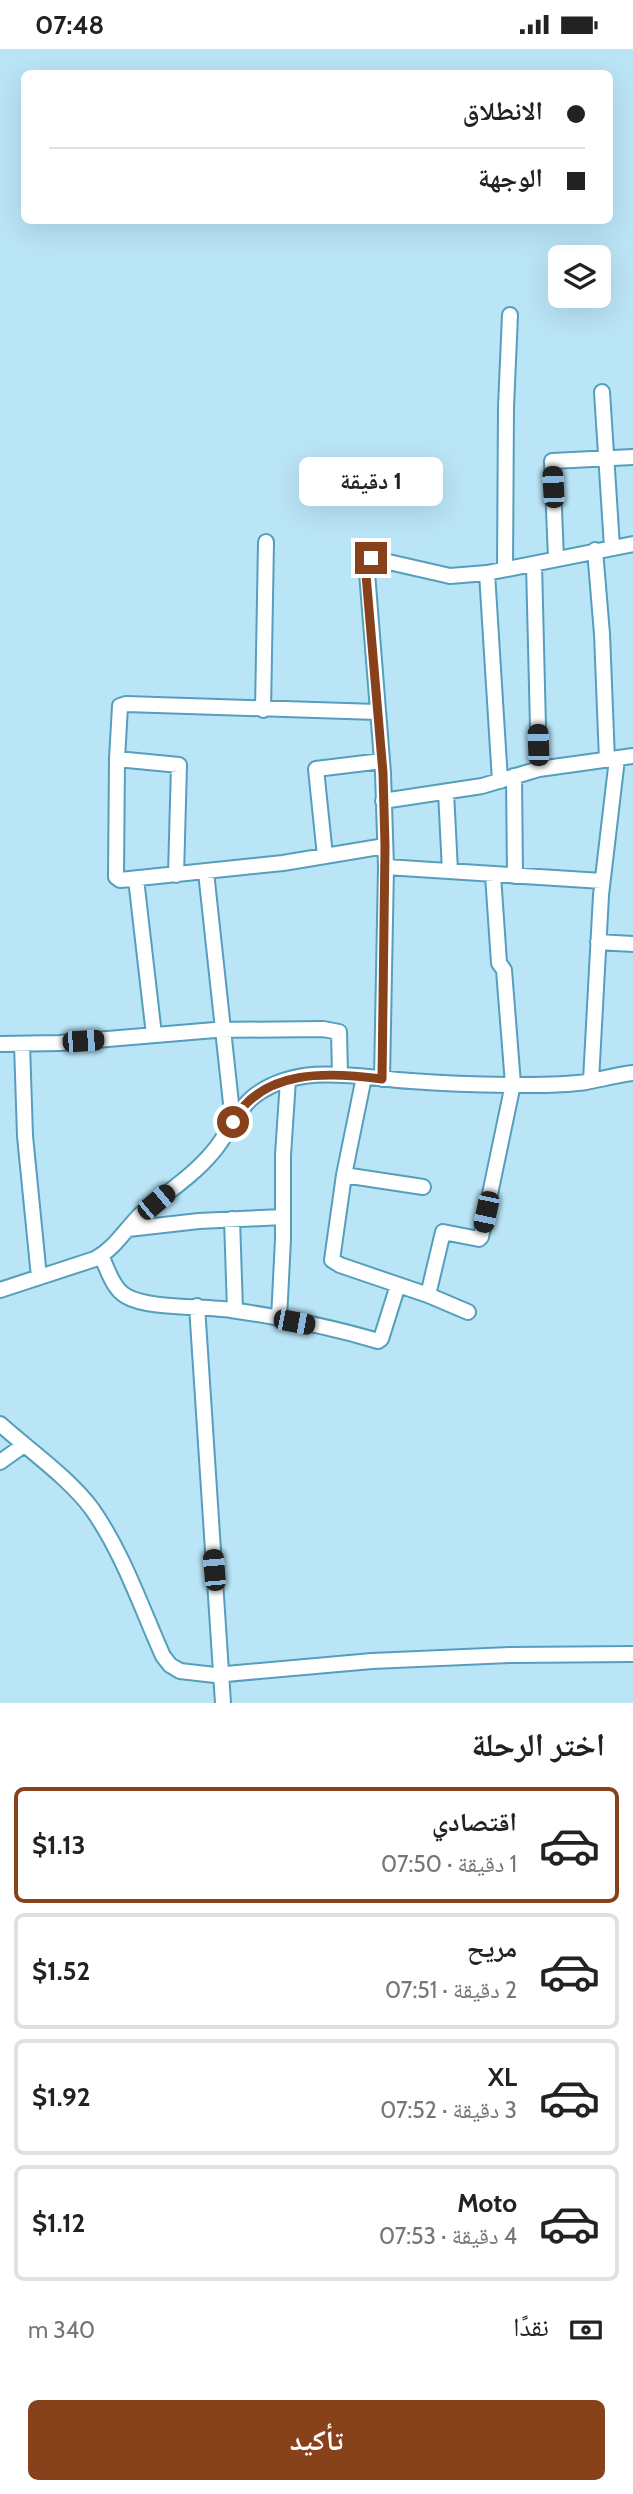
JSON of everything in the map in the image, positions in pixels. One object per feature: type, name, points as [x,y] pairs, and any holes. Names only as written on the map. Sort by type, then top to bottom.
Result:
[{"type":"street","points":[[505,569],[506,407],[510,315]]},
{"type":"street","points":[[602,392],[612,547]]},
{"type":"street","points":[[556,559],[552,461],[633,457]]},
{"type":"street","points":[[263,710],[266,542]]},
{"type":"street","points":[[382,1079],[386,867],[382,761],[366,560],[371,558],[450,576],[486,573],[633,544]]},
{"type":"street","points":[[591,1081],[612,759],[594,550]]},
{"type":"street","points":[[534,564],[539,769]]},
{"type":"street","points":[[486,573],[515,876]]},
{"type":"street","points":[[377,712],[126,704],[120,706],[116,877],[120,880],[176,875],[385,846]]},
{"type":"street","points":[[383,801],[446,792],[539,769],[633,757]]},
{"type":"street","points":[[117,759],[179,765],[176,875]]},
{"type":"street","points":[[326,856],[316,769],[382,761]]},
{"type":"street","points":[[446,792],[450,871]]},
{"type":"street","points":[[386,867],[602,881]]},
{"type":"street","points":[[206,871],[233,1122]]},
{"type":"street","points":[[428,1295],[441,1234],[447,1232],[478,1239],[481,1237],[513,1084],[504,970],[499,963],[493,874]]},
{"type":"street","points":[[136,879],[154,1035]]},
{"type":"street","points":[[598,942],[633,943]]},
{"type":"street","points":[[0,1044],[223,1030],[308,1028],[337,1031],[340,1035],[340,1074]]},
{"type":"street","points":[[22,1044],[24,1136],[38,1277]]},
{"type":"street","points":[[0,1290],[101,1255],[138,1217],[202,1165],[242,1108],[254,1096],[288,1080],[311,1075],[340,1074],[382,1079],[513,1084],[591,1081],[633,1073]]},
{"type":"street","points":[[364,1077],[344,1175],[332,1260],[468,1312]]},
{"type":"street","points":[[279,1319],[283,1155],[288,1080]]},
{"type":"street","points":[[344,1175],[423,1187]]},
{"type":"street","points":[[128,1229],[283,1217]]},
{"type":"street","points":[[232,1219],[235,1310]]},
{"type":"street","points":[[101,1255],[118,1290],[138,1303],[235,1310],[379,1342],[398,1285]]},
{"type":"street","points":[[197,1306],[223,1703]]},
{"type":"street","points":[[0,1424],[79,1494],[91,1509],[116,1550],[163,1656],[170,1665],[180,1671],[199,1675],[223,1675],[372,1661],[510,1655],[633,1654]]},
{"type":"street","points":[[0,1462],[24,1445]]},
{"type":"route","points":[[233,1122],[254,1096],[292,1078],[344,1074],[382,1079],[386,867],[383,773],[365,563],[371,558]]}]
